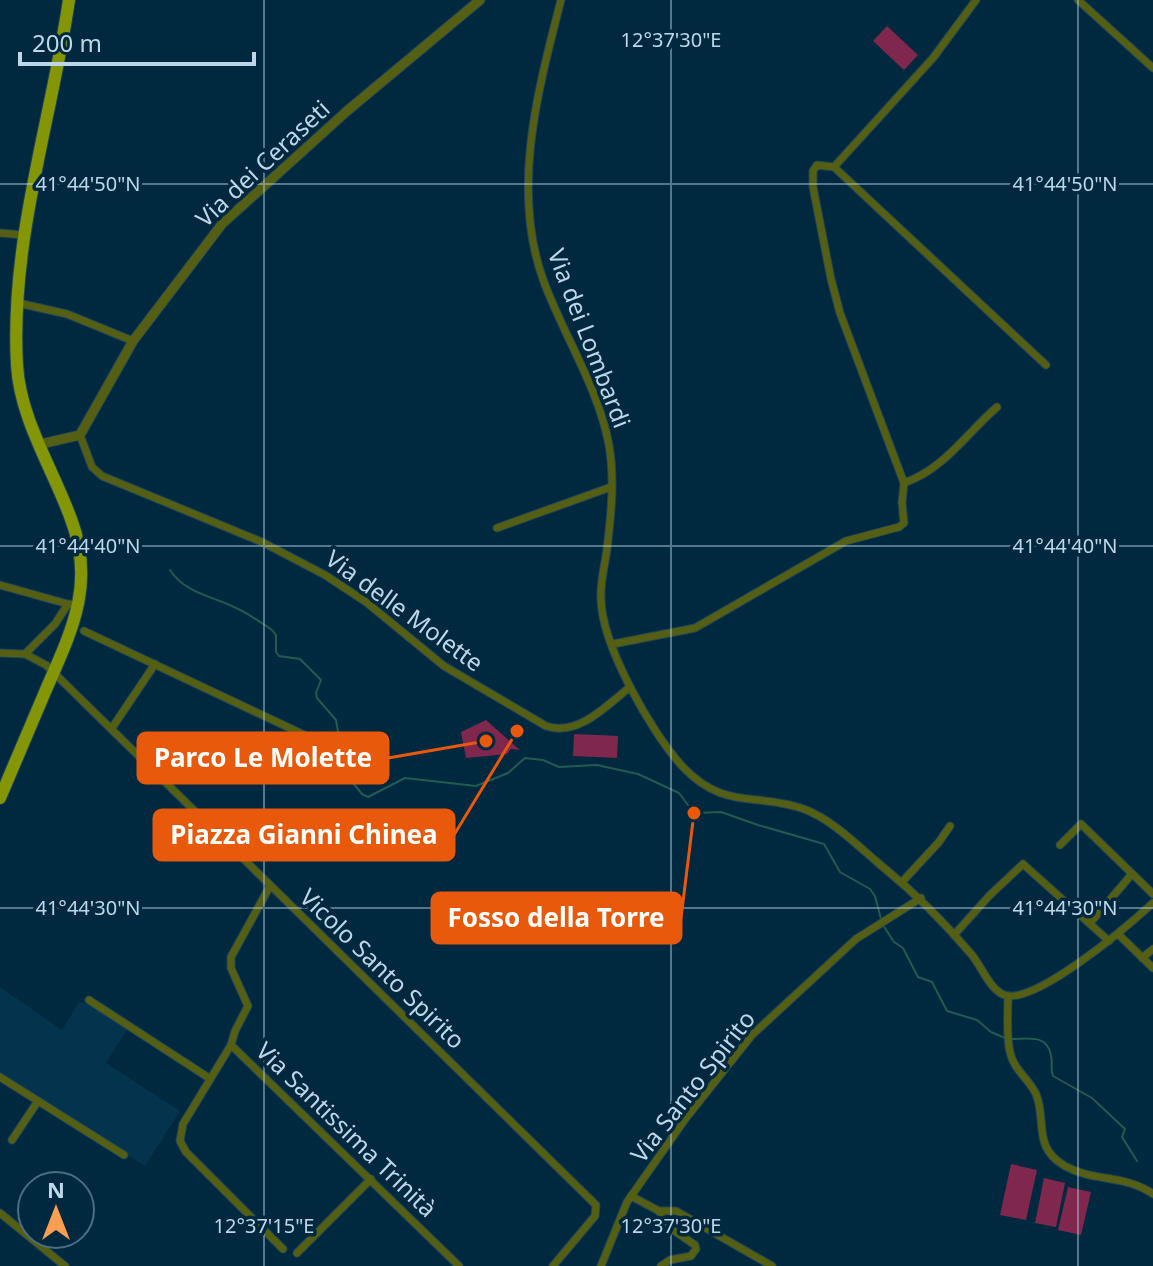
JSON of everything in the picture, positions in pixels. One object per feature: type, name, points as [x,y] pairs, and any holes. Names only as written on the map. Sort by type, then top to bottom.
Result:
[{"type":"main road","points":[[0,798],[74,626],[73,604],[82,576],[77,536],[27,413],[19,381],[18,303],[24,235],[69,0]]},
{"type":"street","name":"Via dei Ceraseti","points":[[80,435],[133,341],[206,242],[234,211],[337,119],[480,0]]},
{"type":"street","name":"Via dei Lombardi","points":[[561,0],[531,138],[531,227],[544,282],[578,356],[606,435],[611,487],[601,598],[603,618],[630,687],[667,748],[697,780],[712,790],[737,798],[783,804],[812,813],[851,840],[921,898],[997,990],[1008,996]]},
{"type":"street","points":[[834,167],[933,58],[976,0]]},
{"type":"street","points":[[1078,0],[1153,68]]},
{"type":"street","points":[[613,644],[690,630],[846,541],[901,526],[905,519],[902,502],[904,483],[845,326],[831,279],[812,178],[817,165],[834,167],[1046,365]]},
{"type":"street","points":[[0,233],[24,235]]},
{"type":"street","points":[[18,303],[67,314],[133,341]]},
{"type":"street","points":[[904,483],[943,461],[997,407]]},
{"type":"street","points":[[41,444],[80,435]]},
{"type":"street","name":"Via delle Molette","points":[[80,435],[92,467],[102,476],[262,542],[325,575],[355,594],[451,671],[549,728],[563,730],[574,727],[630,687]]},
{"type":"street","points":[[497,528],[611,487]]},
{"type":"street","points":[[0,585],[73,604],[25,654],[0,653]]},
{"type":"street","points":[[84,631],[315,740]]},
{"type":"street","name":"Vicolo Santo Spirito","points":[[25,654],[41,661],[112,728],[596,1205],[595,1216],[553,1266]]},
{"type":"street","points":[[112,728],[155,664]]},
{"type":"street","points":[[1060,845],[1081,824],[1153,894]]},
{"type":"street","points":[[902,882],[950,826]]},
{"type":"street","points":[[954,935],[1023,864],[1109,941]]},
{"type":"street","points":[[1090,923],[1132,874]]},
{"type":"street","name":"Via Santissima Trinità","points":[[270,886],[231,957],[231,968],[248,1005],[231,1045],[459,1266]]},
{"type":"street","name":"Via Santo Spirito","points":[[601,1266],[620,1214],[631,1196],[686,1118],[752,1035],[839,954],[881,922],[921,898]]},
{"type":"street","points":[[1153,903],[1109,941],[1036,990],[1021,996],[1008,996],[1013,1062],[1036,1095],[1041,1135],[1053,1157],[1072,1170],[1128,1181],[1153,1194]]},
{"type":"street","points":[[1118,934],[1153,968]]},
{"type":"street","points":[[1142,958],[1153,949]]},
{"type":"street","points":[[89,1000],[209,1078]]},
{"type":"street","points":[[231,1045],[180,1130],[182,1147],[283,1249]]},
{"type":"street","points":[[0,1077],[124,1155]]},
{"type":"street","points":[[12,1140],[38,1101]]},
{"type":"street","points":[[297,1253],[371,1179]]},
{"type":"street","points":[[631,1196],[659,1211],[676,1211],[772,1266]]},
{"type":"street","points":[[659,1211],[666,1225],[692,1241],[696,1247],[691,1256],[670,1260],[661,1266]]},
{"type":"street","points":[[0,1213],[65,1266]]},
{"type":"shaded area","points":[[887,26],[918,55],[904,70],[873,41]]},
{"type":"shaded area","points":[[486,720],[520,750],[466,758],[461,732]]},
{"type":"shaded area","points":[[574,734],[618,736],[617,758],[573,756]]},
{"type":"shaded area","points":[[0,987],[62,1030],[79,1002],[88,1003],[127,1029],[106,1063],[180,1111],[145,1166],[0,1074]]},
{"type":"shaded area","points":[[1011,1164],[1037,1170],[1026,1220],[1000,1215]]},
{"type":"shaded area","points":[[1044,1178],[1065,1183],[1056,1227],[1035,1223]]},
{"type":"shaded area","points":[[1068,1187],[1091,1192],[1081,1235],[1058,1230]]},
{"type":"waterway","points":[[170,570],[191,589],[239,609],[272,630],[276,635],[276,652],[279,656],[300,659],[321,680],[317,698],[336,720],[345,773],[368,797],[405,778],[476,786],[508,773],[525,758],[543,760],[559,767],[597,765],[638,774],[679,793],[694,813],[721,812],[824,844],[840,872],[870,889],[881,919]]},
{"type":"waterway","points":[[883,925],[894,942],[903,948],[918,977],[932,982],[947,1011],[977,1020],[991,1032],[1005,1038]]},
{"type":"waterway","points":[[1012,1039],[1036,1039],[1046,1044],[1053,1076],[1092,1098],[1125,1129],[1122,1137],[1137,1161]]},
{"type":"place","name":"Piazza Gianni Chinea","points":[[517,731]]},
{"type":"place","name":"Parco Le Molette","points":[[486,741]]},
{"type":"place","name":"Fosso della Torre","points":[[694,813]]}]
